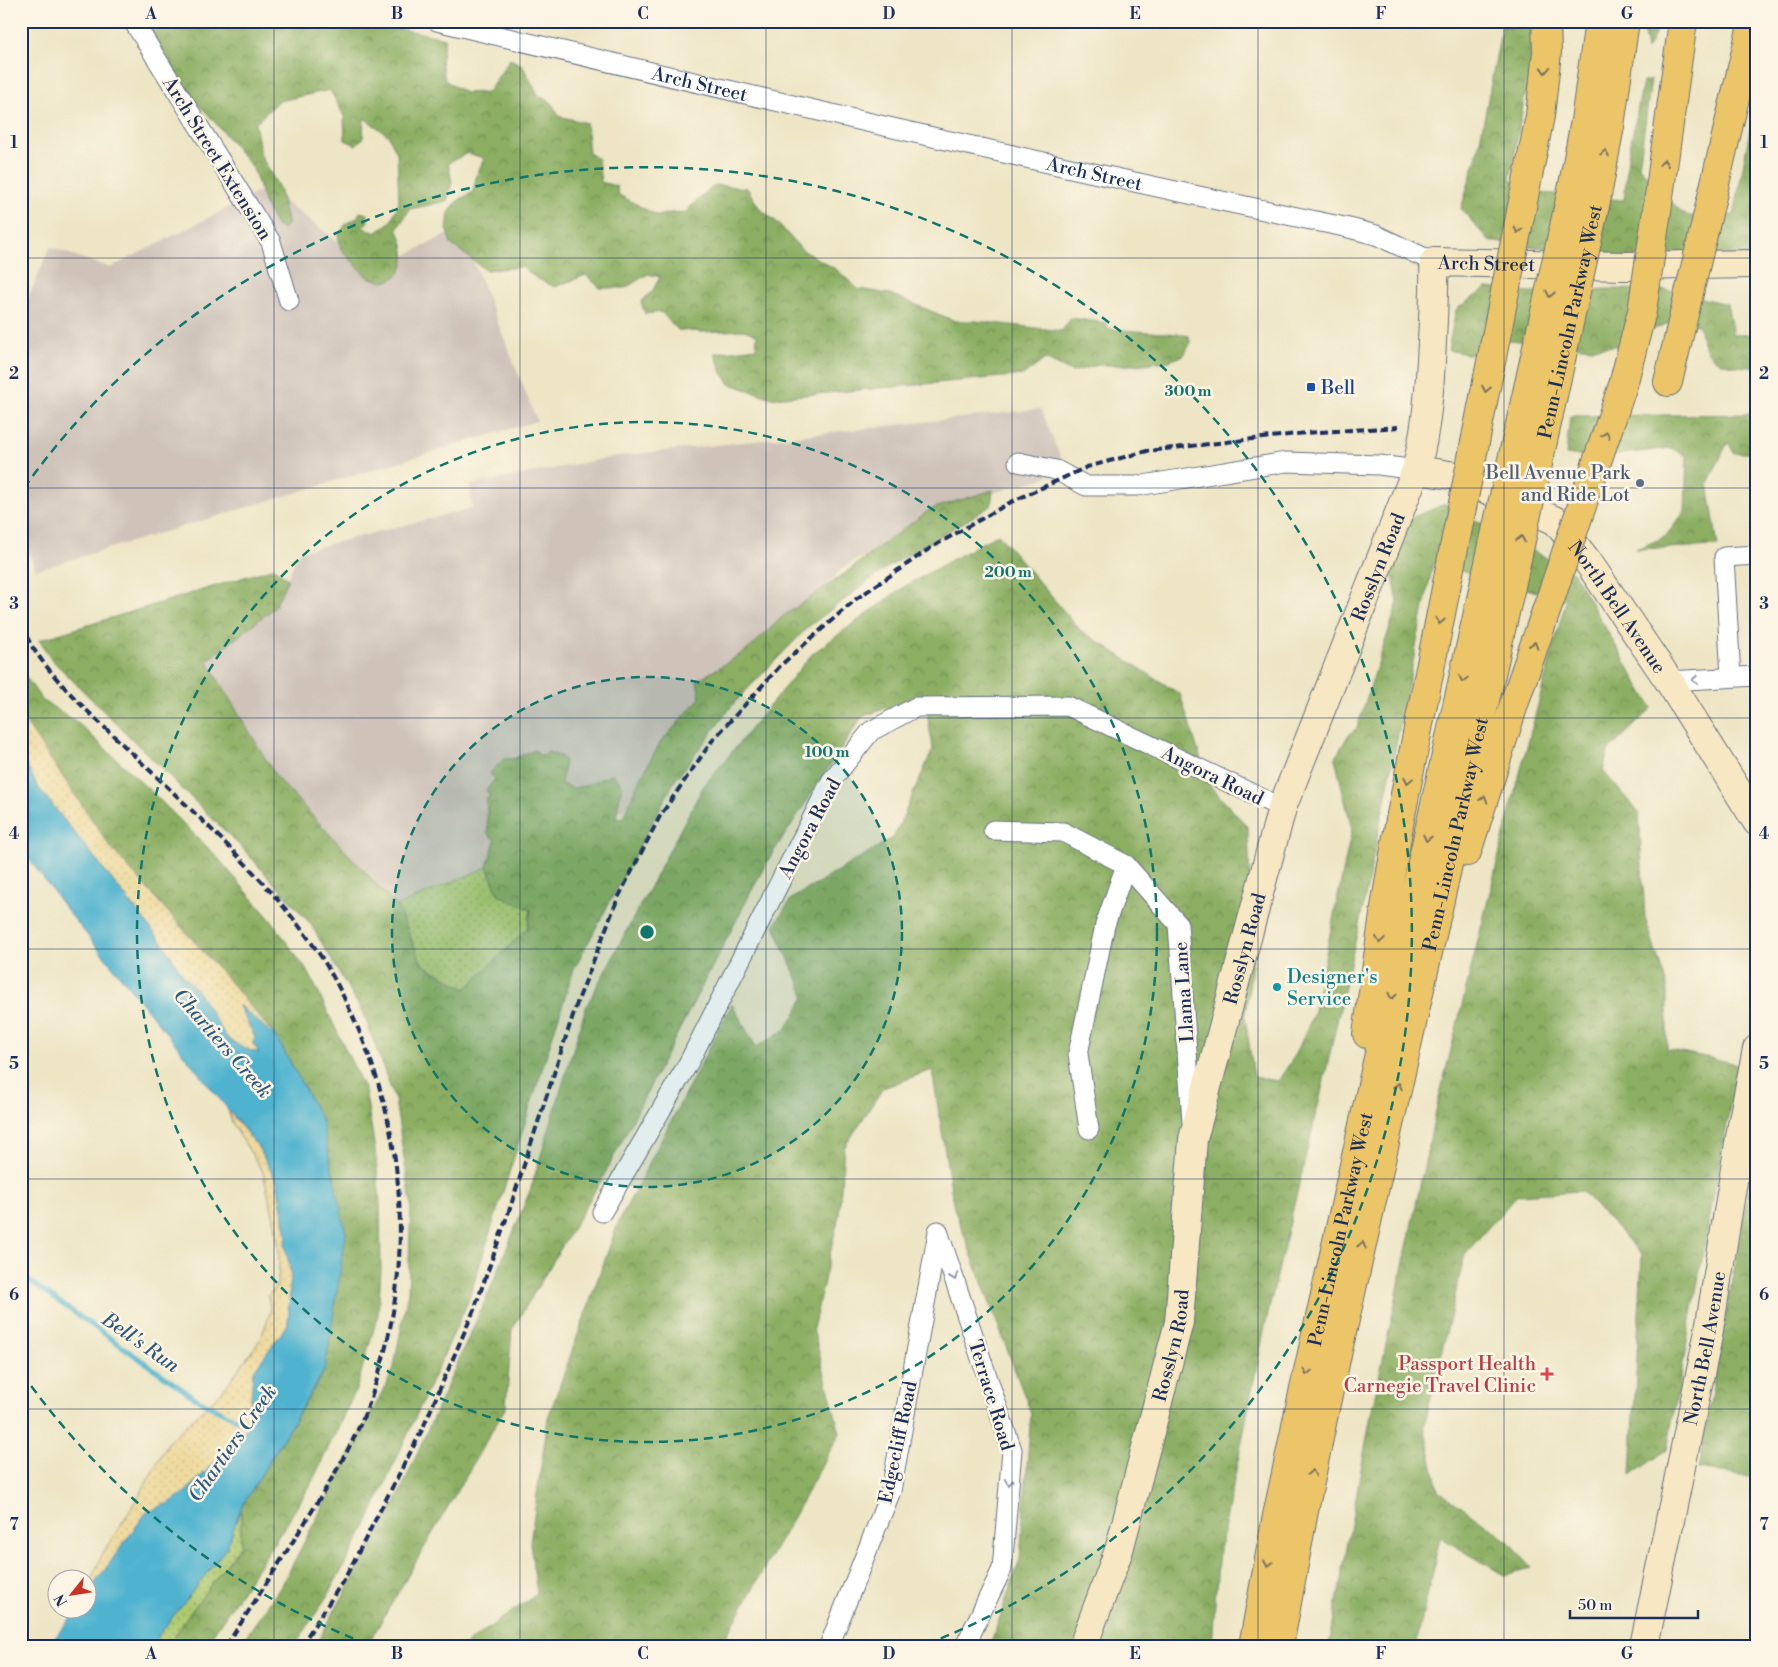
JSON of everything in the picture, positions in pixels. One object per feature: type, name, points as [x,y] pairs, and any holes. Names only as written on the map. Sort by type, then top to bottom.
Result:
[{"type":"highway","points":[[1337,1239],[1386,901],[1399,825],[1540,116],[1546,52],[1546,21]]},
{"type":"highway","name":"Penn-Lincoln Parkway West","points":[[1583,198],[1585,121],[1599,21]]},
{"type":"highway","name":"Penn-Lincoln Parkway West","points":[[1254,1646],[1277,1516],[1337,1239],[1498,583],[1583,198],[1610,126],[1625,21]]},
{"type":"highway","points":[[1411,1029],[1511,714],[1626,376],[1642,311],[1658,211],[1683,21]]},
{"type":"highway","points":[[1668,382],[1753,21]]},
{"type":"highway","name":"Penn-Lincoln Parkway West","points":[[1279,1646],[1327,1399],[1411,1029],[1498,583]]},
{"type":"highway","points":[[1290,1646],[1302,1521]]},
{"type":"street","name":"Arch Street Extension","points":[[133,21],[271,242],[289,301]]},
{"type":"street","name":"Arch Street","points":[[437,21],[789,105],[1127,181],[1376,234],[1434,262],[1625,266],[1757,264]]},
{"type":"street","name":"Rosslyn Road","points":[[1083,1646],[1119,1550],[1179,1322],[1193,1139],[1282,808],[1416,470],[1422,450],[1430,387],[1434,262]]},
{"type":"street","points":[[1018,462],[1056,470],[1086,486],[1137,486],[1286,462],[1379,465],[1416,470]]},
{"type":"street","name":"North Bell Avenue","points":[[1416,470],[1457,476],[1556,521],[1588,562],[1669,681],[1757,822]]},
{"type":"street","points":[[1731,677],[1724,557],[1757,556]]},
{"type":"street","points":[[1669,681],[1757,676]]},
{"type":"street","name":"Angora Road","points":[[602,1212],[689,1062],[831,781],[871,731],[916,707],[1068,706],[1282,808]]},
{"type":"street","name":"Llama Lane","points":[[993,830],[1063,832],[1126,865],[1178,924],[1193,1139]]},
{"type":"street","points":[[1089,1129],[1078,1054],[1105,925],[1126,865]]},
{"type":"street","name":"North Bell Avenue","points":[[1644,1646],[1708,1336],[1757,1049]]},
{"type":"street","name":"Edgecliff Road","points":[[829,1646],[890,1491],[938,1231]]},
{"type":"street","name":"Terrace Road","points":[[938,1231],[1012,1450],[1002,1569],[965,1646]]},
{"type":"shaded area","points":[[266,188],[376,270],[460,228],[537,421],[36,570],[21,536],[21,315],[50,247],[110,268]]},
{"type":"shaded area","points":[[1041,409],[1066,471],[948,507],[841,569],[638,803],[397,906],[277,778],[207,661],[274,608],[299,552],[472,508],[470,485],[618,456]]},
{"type":"green space","points":[[145,21],[334,21],[342,26],[350,22],[371,23],[445,38],[441,62],[445,80],[465,93],[488,92],[510,59],[522,65],[539,96],[551,102],[559,116],[586,123],[589,153],[598,159],[601,182],[616,186],[619,195],[658,216],[686,212],[715,185],[747,188],[760,209],[777,222],[801,249],[837,270],[858,289],[890,294],[955,321],[976,321],[1062,331],[1071,318],[1106,323],[1109,329],[1189,336],[1190,343],[1184,355],[1169,361],[1135,365],[1098,365],[1072,372],[1045,359],[1024,375],[772,398],[730,384],[722,373],[715,353],[756,348],[757,335],[744,330],[703,332],[678,330],[661,312],[645,314],[641,302],[653,290],[660,277],[648,274],[625,288],[600,288],[586,275],[555,287],[536,278],[522,267],[486,270],[451,244],[447,231],[449,213],[456,202],[473,192],[476,177],[484,158],[467,153],[448,163],[452,182],[447,201],[410,209],[397,229],[402,240],[404,254],[403,267],[400,272],[394,278],[384,282],[367,277],[341,249],[338,235],[346,224],[357,218],[360,212],[367,214],[368,222],[362,227],[376,233],[391,221],[399,203],[397,153],[388,135],[364,118],[363,138],[356,145],[345,140],[344,116],[330,90],[279,101],[255,123],[261,156],[279,188],[288,224],[283,229],[276,226],[265,204],[253,168],[208,114],[193,100]]},
{"type":"green space","points":[[1503,21],[1549,21],[1524,100],[1510,180],[1542,193],[1624,200],[1628,157],[1643,82],[1651,80],[1639,167],[1681,212],[1689,216],[1734,215],[1757,92],[1757,256],[1613,257],[1489,241],[1461,209],[1478,151]]},
{"type":"green space","points":[[1646,21],[1662,21],[1647,50],[1644,33]]},
{"type":"green space","points":[[1486,288],[1528,292],[1611,289],[1666,290],[1727,304],[1733,335],[1757,334],[1757,367],[1733,366],[1716,360],[1705,348],[1699,325],[1666,324],[1616,346],[1592,348],[1510,340],[1471,355],[1448,350],[1456,310]]},
{"type":"green space","points":[[1757,414],[1757,453],[1734,453],[1728,442],[1708,483],[1718,546],[1636,549],[1665,537],[1685,511],[1687,456],[1671,448],[1613,455],[1566,455],[1570,416]]},
{"type":"green space","points":[[993,490],[991,506],[885,569],[808,627],[735,702],[674,782],[574,969],[468,1302],[364,1530],[327,1596],[295,1646],[239,1646],[282,1585],[393,1371],[408,1292],[411,1203],[395,1100],[364,1015],[310,923],[244,850],[50,658],[39,640],[274,568],[288,579],[274,608],[207,661],[277,778],[397,906],[422,964],[466,989],[527,929],[531,910],[499,895],[487,867],[495,840],[488,834],[486,799],[490,796],[486,790],[495,779],[490,773],[504,759],[512,759],[535,750],[539,755],[548,752],[562,757],[565,761],[561,784],[573,788],[584,786],[613,774],[622,785],[616,818],[622,819],[637,785],[660,743],[700,698],[697,681],[749,649],[782,617],[840,577],[931,509]]},
{"type":"green space","points":[[1445,504],[1573,572],[1652,708],[1608,751],[1603,771],[1639,813],[1645,918],[1667,986],[1667,1049],[1738,1064],[1667,1450],[1631,1475],[1642,1255],[1582,1191],[1517,1195],[1465,1254],[1424,1426],[1438,1490],[1507,1540],[1532,1568],[1504,1575],[1440,1537],[1416,1646],[1329,1646],[1371,1415],[1437,1106],[1514,795],[1566,600],[1433,563],[1365,898],[1321,1093],[1265,1326],[1218,1560],[1212,1646],[990,1646],[1020,1559],[1031,1413],[954,1208],[932,1070],[883,1088],[844,1148],[839,1215],[813,1329],[840,1433],[721,1646],[463,1646],[537,1594],[530,1543],[548,1418],[618,1223],[732,1004],[756,1047],[786,1029],[805,997],[774,926],[791,899],[894,837],[933,749],[924,694],[862,717],[765,865],[601,1181],[512,1330],[506,1407],[367,1646],[315,1646],[397,1499],[492,1285],[531,1188],[586,1007],[703,787],[812,654],[905,586],[998,534],[1080,630],[1180,694],[1209,785],[1248,827],[1253,958],[1245,1017],[1254,1077],[1278,1081],[1296,1054],[1313,1015],[1352,829],[1335,759],[1347,737],[1357,728],[1398,602],[1391,568],[1406,520]]},
{"type":"green space","points":[[21,670],[42,700],[77,722],[217,857],[270,919],[310,975],[365,1090],[375,1149],[380,1202],[381,1270],[378,1315],[356,1390],[310,1486],[205,1646],[169,1646],[187,1617],[241,1545],[241,1508],[324,1372],[321,1119],[277,1038],[111,848],[21,716]]},
{"type":"green space","points":[[487,867],[499,895],[531,910],[527,929],[466,989],[422,964],[397,906]]},
{"type":"green space","points":[[1757,1142],[1757,1477],[1698,1469]]},
{"type":"green space","points":[[241,1508],[241,1545],[187,1617],[169,1646],[150,1646],[227,1547]]},
{"type":"sand","points":[[21,716],[111,848],[277,1038],[239,1007],[255,1037],[259,1053],[245,1049],[227,1038],[198,992],[184,976],[161,941],[38,787],[21,755]]},
{"type":"sand","points":[[228,1111],[257,1145],[277,1182],[287,1235],[285,1245],[291,1273],[288,1324],[253,1372],[249,1426],[187,1491],[171,1502],[146,1513],[98,1579],[98,1570],[95,1570],[104,1551],[138,1498],[169,1441],[222,1392],[260,1340],[271,1311],[268,1296],[277,1285],[279,1270],[279,1249],[275,1223],[263,1172],[232,1123]]},
{"type":"water","name":"Chartiers Creek","points":[[21,755],[38,787],[161,941],[184,976],[198,992],[227,1038],[245,1049],[259,1053],[253,1044],[255,1037],[239,1005],[277,1038],[321,1119],[346,1234],[325,1369],[241,1508],[227,1547],[150,1646],[49,1646],[68,1620],[98,1620],[98,1579],[146,1513],[171,1502],[187,1491],[249,1426],[253,1372],[288,1324],[291,1273],[285,1245],[287,1235],[277,1182],[257,1145],[66,909],[21,848]]},
{"type":"waterway","name":"Bell's Run","points":[[21,1275],[195,1398],[249,1426]]},
{"type":"railway","points":[[301,1646],[345,1578],[422,1430],[474,1310],[509,1211],[577,1003],[618,898],[660,816],[712,741],[781,665],[856,599],[932,547],[1011,502],[1087,467],[1147,451],[1306,433],[1398,427]]},
{"type":"railway","points":[[21,625],[35,651],[63,686],[234,852],[302,930],[322,958],[352,1014],[377,1078],[389,1124],[396,1170],[400,1217],[399,1264],[393,1311],[383,1357],[369,1403],[348,1450],[331,1480],[226,1646]]},
{"type":"place","name":"Bell","points":[[1311,387]]},
{"type":"place","name":"Bell Avenue Park and Ride Lot","points":[[1640,483]]},
{"type":"place","name":"Designer's Service","points":[[1277,987]]},
{"type":"place","name":"Passport Health Carnegie Travel Clinic","points":[[1547,1374]]}]
